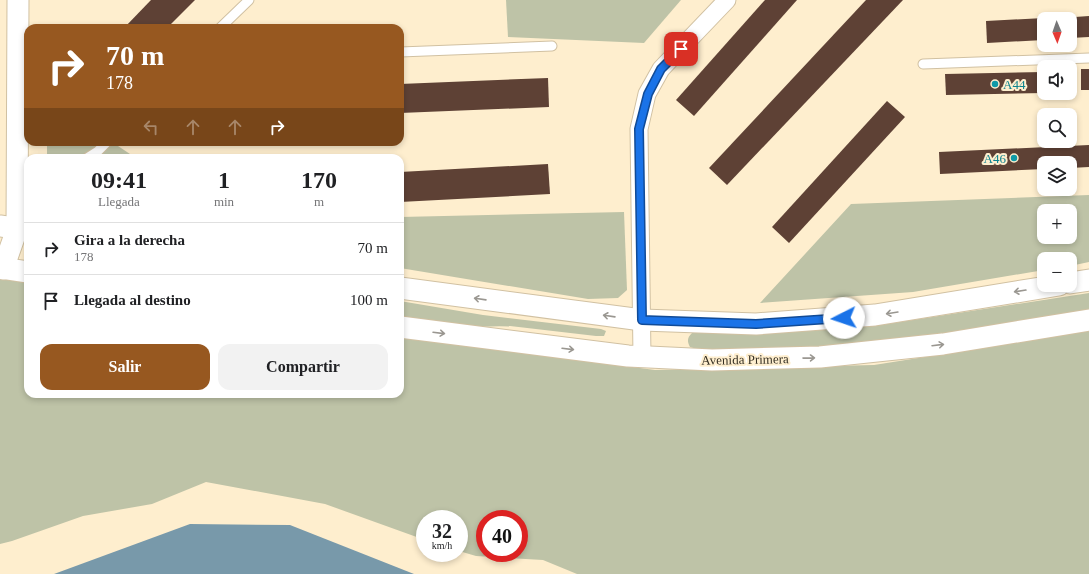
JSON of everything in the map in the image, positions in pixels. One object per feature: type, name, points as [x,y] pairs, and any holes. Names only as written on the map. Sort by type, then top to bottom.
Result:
[{"type":"street","points":[[18,0],[23,190],[15,228],[2,268],[24,271]]},
{"type":"street","points":[[642,357],[639,129],[648,94],[661,69],[727,0]]},
{"type":"street","points":[[1077,282],[1089,280]]},
{"type":"street","points":[[404,289],[642,320],[756,324],[875,315],[1037,289]]},
{"type":"street","name":"Avenida Primera","points":[[404,327],[642,357],[712,360],[820,358],[943,344],[1089,320]]},
{"type":"lane","points":[[224,24],[249,0]]},
{"type":"lane","points":[[404,52],[552,46]]},
{"type":"lane","points":[[923,64],[1089,58]]},
{"type":"lane","points":[[93,154],[103,146]]},
{"type":"green space","points":[[506,0],[681,0],[644,43],[508,37]]},
{"type":"green space","points":[[47,146],[118,146],[130,154],[47,154]]},
{"type":"green space","points":[[1089,195],[1089,262],[1077,265],[1077,252],[1037,252],[1037,271],[913,292],[760,303],[851,204]]},
{"type":"green space","points":[[624,212],[627,290],[618,298],[588,299],[404,269],[404,217]]},
{"type":"green space","points":[[0,275],[24,278],[24,398],[404,398],[404,337],[655,370],[874,365],[1089,331],[1089,574],[577,574],[543,560],[528,559],[528,510],[476,510],[476,556],[468,554],[468,510],[416,510],[416,537],[325,504],[206,482],[152,504],[83,516],[0,544]]},
{"type":"green space","points":[[1089,293],[1089,310],[964,331],[870,343],[822,347],[700,350],[690,347],[688,341],[688,338],[692,333],[746,333],[880,325]]},
{"type":"green space","points":[[404,302],[483,315],[601,329],[606,331],[604,336],[596,336],[510,326],[469,327],[404,318]]},
{"type":"water","points":[[190,524],[290,525],[414,574],[54,574]]},
{"type":"building","points":[[151,0],[195,0],[171,24],[128,24]]},
{"type":"building","points":[[765,0],[797,0],[694,116],[676,100]]},
{"type":"building","points":[[866,0],[903,0],[727,185],[709,168]]},
{"type":"building","points":[[1089,16],[1089,37],[1077,38],[1077,17]]},
{"type":"building","points":[[1037,18],[1037,40],[987,43],[986,21]]},
{"type":"building","points":[[1081,69],[1089,69],[1089,90],[1081,90]]},
{"type":"building","name":"A44","points":[[1037,72],[1037,93],[946,95],[945,74]]},
{"type":"building","points":[[548,78],[549,107],[404,113],[404,84]]},
{"type":"building","points":[[887,101],[905,117],[789,243],[772,227]]},
{"type":"building","name":"A46","points":[[1089,145],[1089,167],[1077,168],[1077,156],[1037,156],[1037,169],[940,174],[939,152],[1037,147],[1077,148],[1077,146]]},
{"type":"building","points":[[548,164],[550,194],[404,202],[404,172]]},
{"type":"place","name":"A44","points":[[995,84]]},
{"type":"place","name":"A46","points":[[1014,158]]},
{"type":"route","points":[[681,49],[661,69],[648,94],[639,129],[642,320],[756,324],[844,318]]}]
